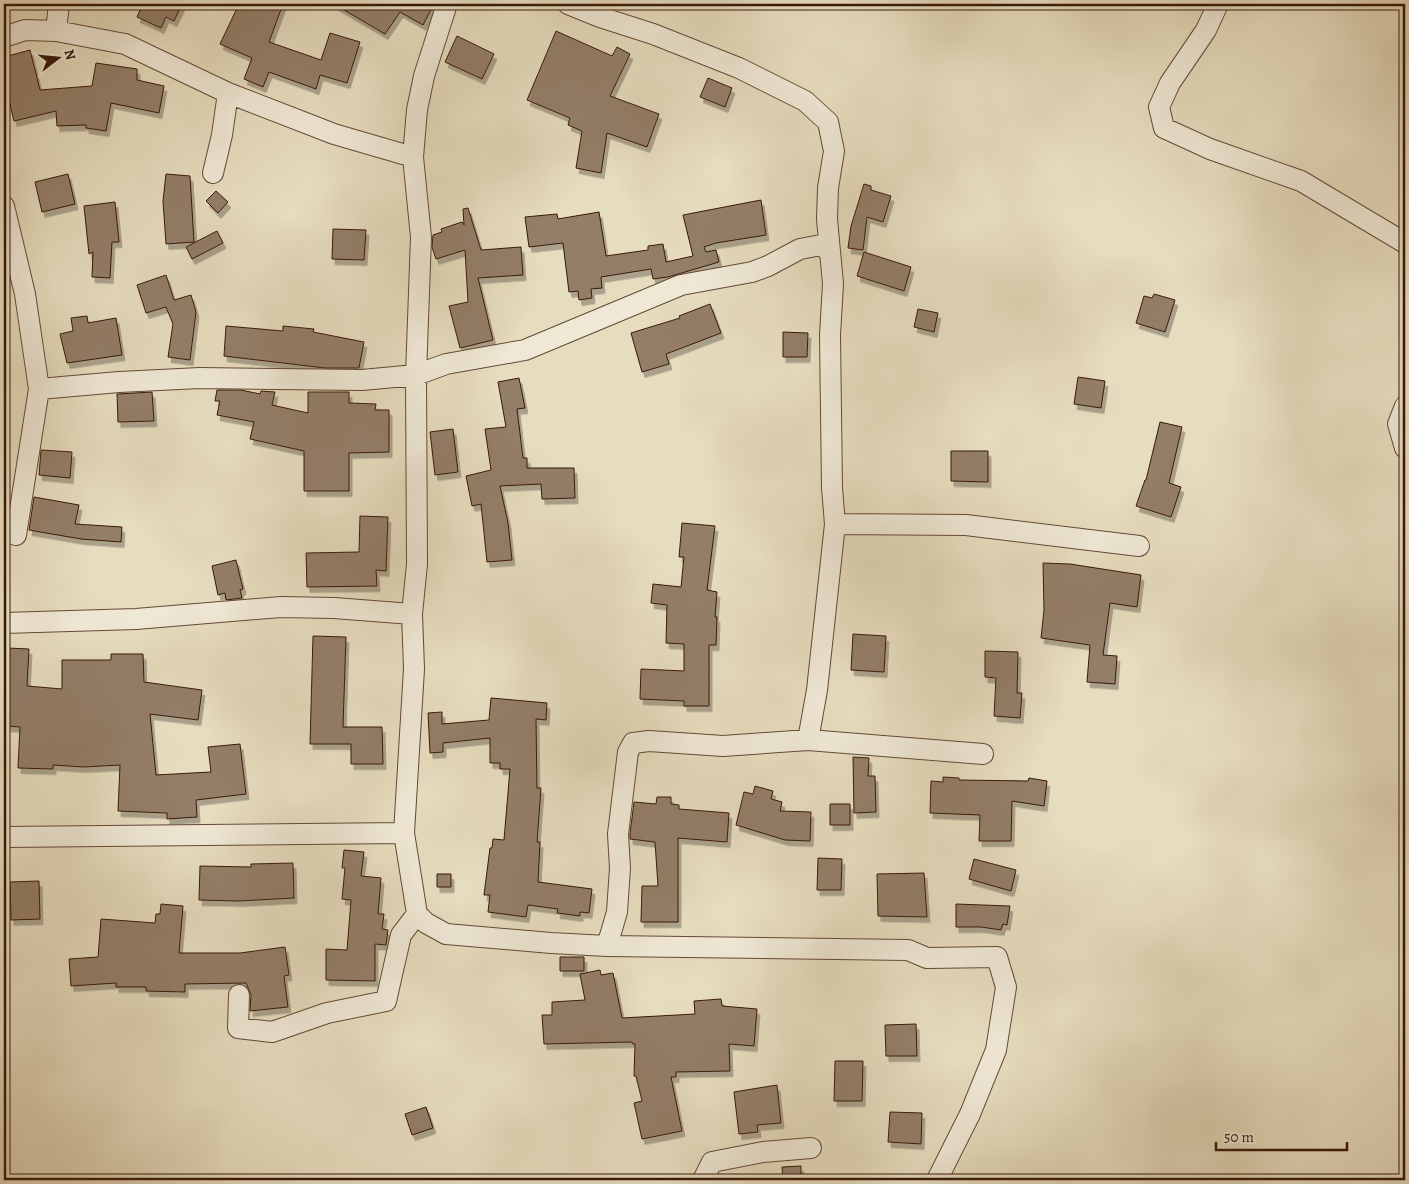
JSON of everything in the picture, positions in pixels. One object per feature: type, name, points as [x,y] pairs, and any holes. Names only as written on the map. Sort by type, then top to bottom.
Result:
[{"type":"street","points":[[56,30],[59,4]]},
{"type":"street","points":[[447,4],[424,76],[413,157],[421,237],[416,375],[416,564],[412,614],[414,669],[404,833],[417,914],[426,923],[446,934],[607,946],[908,950],[927,958],[997,957],[1006,987],[996,1050],[970,1114],[937,1180]]},
{"type":"street","points":[[568,4],[603,10],[652,34],[739,68],[805,101],[828,122],[834,151],[828,188],[827,219],[833,284],[830,335],[832,488],[835,524],[817,690],[808,740]]},
{"type":"street","points":[[1218,4],[1206,30],[1170,83],[1159,107],[1164,128],[1210,149],[1301,181],[1405,243]]},
{"type":"street","points":[[4,37],[25,30],[56,30],[125,44],[228,93],[334,134],[413,157]]},
{"type":"street","points":[[212,173],[222,135],[228,93]]},
{"type":"street","points":[[4,206],[25,294],[39,389],[16,535]]},
{"type":"street","points":[[39,389],[119,382],[200,378],[362,380],[416,375],[446,364],[525,350],[681,285],[752,272],[805,247],[821,245],[830,252]]},
{"type":"street","points":[[1405,406],[1398,424],[1405,448]]},
{"type":"street","points":[[835,524],[966,525],[1138,546]]},
{"type":"street","points":[[4,623],[136,619],[281,607],[334,608],[412,614]]},
{"type":"street","points":[[607,946],[617,912],[620,868],[618,834],[628,752],[633,743],[649,741],[723,746],[808,740],[983,754]]},
{"type":"street","points":[[4,837],[404,833]]},
{"type":"street","points":[[239,995],[238,1028],[272,1032],[327,1013],[386,1001],[401,935],[417,914]]},
{"type":"street","points":[[703,1180],[712,1162],[763,1152],[811,1148]]},
{"type":"building","points":[[137,4],[182,4],[174,21],[166,17],[161,28],[137,17],[142,6]]},
{"type":"building","points":[[239,4],[283,4],[269,42],[321,60],[330,33],[360,42],[347,83],[320,75],[316,89],[269,72],[263,87],[244,79],[252,58],[220,44]]},
{"type":"building","points":[[334,4],[434,4],[423,25],[400,12],[385,34]]},
{"type":"building","points":[[556,31],[612,56],[617,47],[630,54],[610,96],[659,114],[647,147],[607,133],[601,173],[576,168],[582,131],[568,125],[570,118],[527,100]]},
{"type":"building","points":[[457,36],[494,54],[482,79],[445,62]]},
{"type":"building","points":[[30,50],[40,90],[92,86],[96,63],[137,69],[137,80],[164,86],[159,113],[111,103],[106,131],[86,128],[86,125],[57,126],[56,111],[14,121],[4,79],[4,57]]},
{"type":"building","points":[[708,78],[732,88],[725,107],[700,97]]},
{"type":"building","points":[[68,174],[75,204],[42,212],[35,182]]},
{"type":"building","points":[[166,174],[190,176],[194,242],[166,244],[163,201]]},
{"type":"building","points":[[864,184],[871,186],[871,190],[891,196],[883,222],[867,217],[863,250],[848,248],[851,226]]},
{"type":"building","points":[[216,191],[228,202],[218,213],[206,201]]},
{"type":"building","points":[[761,200],[766,235],[716,243],[704,247],[706,252],[716,250],[719,262],[668,277],[653,279],[651,269],[601,277],[602,288],[591,289],[592,298],[579,300],[578,291],[569,292],[563,243],[529,247],[525,217],[557,214],[558,219],[599,212],[606,256],[648,250],[648,246],[663,244],[666,262],[693,256],[683,215]]},
{"type":"building","points":[[115,202],[119,242],[112,242],[110,278],[92,277],[93,252],[89,254],[84,206]]},
{"type":"building","points":[[468,208],[481,250],[521,247],[523,275],[478,278],[493,340],[460,348],[449,306],[468,302],[465,250],[436,259],[432,247],[433,235],[442,232],[441,229],[462,222],[464,225],[463,209]]},
{"type":"building","points":[[333,229],[366,230],[364,260],[332,259]]},
{"type":"building","points":[[217,231],[223,243],[192,259],[186,247]]},
{"type":"building","points":[[864,252],[911,267],[904,291],[857,276]]},
{"type":"building","points":[[166,275],[174,300],[191,295],[196,312],[190,360],[168,357],[173,324],[166,307],[146,313],[137,285]]},
{"type":"building","points":[[1154,294],[1175,300],[1165,332],[1136,323],[1144,296],[1152,298]]},
{"type":"building","points":[[710,304],[721,333],[666,354],[669,364],[642,372],[631,333],[680,318],[679,316]]},
{"type":"building","points":[[918,309],[938,313],[934,332],[914,327]]},
{"type":"building","points":[[87,316],[88,323],[116,318],[122,355],[67,363],[60,334],[73,331],[71,318]]},
{"type":"building","points":[[226,326],[283,331],[283,326],[314,329],[313,332],[364,342],[359,368],[325,368],[224,356]]},
{"type":"building","points":[[783,332],[808,333],[807,357],[783,357]]},
{"type":"building","points":[[1078,377],[1105,381],[1101,408],[1074,404]]},
{"type":"building","points":[[519,378],[525,408],[517,409],[523,458],[527,458],[527,468],[574,468],[575,498],[542,499],[541,484],[500,486],[508,523],[512,560],[487,562],[481,504],[472,506],[466,476],[491,470],[485,429],[506,427],[498,382]]},
{"type":"building","points":[[217,390],[241,390],[260,394],[261,391],[275,392],[272,405],[308,413],[308,392],[349,392],[349,403],[376,404],[375,410],[389,410],[389,452],[349,453],[349,491],[304,491],[304,451],[250,439],[254,422],[217,415],[220,401],[215,401]]},
{"type":"building","points":[[152,392],[154,421],[118,422],[117,394]]},
{"type":"building","points":[[1160,422],[1182,427],[1169,483],[1181,487],[1171,517],[1136,506],[1146,480]]},
{"type":"building","points":[[453,429],[458,472],[435,475],[430,432]]},
{"type":"building","points":[[41,450],[72,452],[70,478],[39,475]]},
{"type":"building","points":[[951,451],[988,451],[988,482],[951,481]]},
{"type":"building","points":[[34,497],[79,505],[75,524],[122,527],[121,542],[81,539],[29,530]]},
{"type":"building","points":[[360,516],[388,517],[386,571],[376,570],[377,586],[307,587],[306,553],[359,552]]},
{"type":"building","points":[[682,523],[715,526],[707,590],[717,592],[715,617],[717,617],[716,645],[709,645],[709,706],[684,706],[684,701],[640,699],[641,669],[684,671],[684,644],[666,643],[667,605],[651,603],[653,584],[681,587],[684,557],[679,557]]},
{"type":"building","points":[[236,560],[243,589],[240,590],[242,598],[226,600],[225,593],[218,595],[212,566]]},
{"type":"building","points":[[1043,563],[1070,564],[1141,575],[1137,607],[1110,603],[1103,655],[1117,656],[1115,684],[1087,682],[1090,645],[1041,638],[1044,610]]},
{"type":"building","points":[[853,634],[886,636],[884,672],[851,670]]},
{"type":"building","points":[[313,636],[346,637],[343,727],[382,727],[383,764],[351,764],[351,744],[310,744]]},
{"type":"building","points":[[8,648],[29,649],[27,686],[62,689],[62,660],[111,660],[111,654],[143,654],[144,682],[202,690],[198,720],[150,714],[156,775],[211,772],[208,747],[240,744],[246,794],[196,800],[197,817],[167,819],[167,813],[118,811],[120,765],[84,767],[53,765],[53,769],[18,768],[20,727],[7,726]]},
{"type":"building","points":[[985,651],[1018,652],[1017,693],[1022,693],[1020,718],[994,716],[996,678],[985,677]]},
{"type":"building","points":[[491,698],[547,703],[546,720],[536,719],[537,788],[541,788],[537,842],[540,842],[538,882],[592,889],[589,913],[580,912],[580,916],[557,913],[558,909],[528,905],[526,917],[488,912],[490,895],[484,895],[490,848],[492,848],[493,839],[504,840],[510,769],[500,769],[500,763],[490,763],[490,738],[443,743],[443,752],[430,753],[428,713],[442,712],[442,724],[489,720]]},
{"type":"building","points":[[853,757],[869,758],[868,776],[875,776],[876,812],[854,813]]},
{"type":"building","points":[[943,777],[959,778],[959,780],[1028,781],[1029,778],[1047,781],[1044,806],[1012,801],[1011,841],[979,841],[980,815],[930,813],[931,781],[943,782]]},
{"type":"building","points":[[755,786],[773,791],[771,799],[782,802],[780,811],[811,812],[810,841],[785,840],[736,825],[744,792],[753,794]]},
{"type":"building","points":[[657,797],[671,797],[671,804],[679,805],[679,809],[729,813],[727,842],[678,838],[678,922],[641,922],[642,886],[658,886],[655,842],[630,839],[634,802],[656,804]]},
{"type":"building","points":[[830,804],[850,804],[850,825],[830,825]]},
{"type":"building","points":[[344,850],[364,852],[361,876],[381,878],[378,914],[384,914],[382,929],[388,930],[386,945],[375,944],[375,981],[326,980],[326,949],[347,950],[351,900],[342,899],[345,868],[342,868]]},
{"type":"building","points":[[818,858],[842,859],[841,890],[817,890]]},
{"type":"building","points":[[974,859],[1016,870],[1011,891],[969,879]]},
{"type":"building","points":[[293,863],[294,898],[239,901],[199,900],[200,866],[251,867],[251,864]]},
{"type":"building","points":[[924,873],[927,917],[878,916],[877,874]]},
{"type":"building","points":[[437,874],[451,874],[451,887],[437,887]]},
{"type":"building","points":[[39,881],[40,919],[11,920],[10,882]]},
{"type":"building","points":[[161,904],[183,906],[179,953],[240,953],[285,947],[289,975],[284,976],[288,1007],[250,1011],[251,995],[246,983],[185,984],[185,992],[146,991],[146,987],[116,987],[116,983],[71,986],[69,959],[98,957],[101,919],[155,923],[156,914],[160,914]]},
{"type":"building","points":[[956,904],[1010,906],[1007,925],[1003,924],[1001,930],[981,927],[956,927]]},
{"type":"building","points":[[560,957],[584,957],[584,971],[560,971]]},
{"type":"building","points":[[600,970],[601,975],[613,973],[622,1018],[695,1014],[694,1001],[721,999],[722,1006],[757,1009],[754,1046],[729,1044],[730,1071],[676,1072],[676,1077],[671,1077],[682,1131],[642,1139],[634,1103],[642,1101],[636,1076],[634,1076],[635,1044],[632,1042],[544,1044],[542,1015],[552,1015],[552,1002],[585,1000],[580,974]]},
{"type":"building","points":[[916,1024],[917,1056],[886,1056],[885,1025]]},
{"type":"building","points":[[835,1061],[863,1061],[862,1101],[834,1101]]},
{"type":"building","points":[[777,1085],[781,1123],[757,1125],[758,1132],[739,1134],[734,1092]]},
{"type":"building","points":[[426,1107],[433,1128],[412,1135],[405,1114]]},
{"type":"building","points":[[890,1112],[922,1113],[921,1144],[888,1142]]},
{"type":"building","points":[[801,1166],[801,1180],[783,1180],[782,1167]]}]
